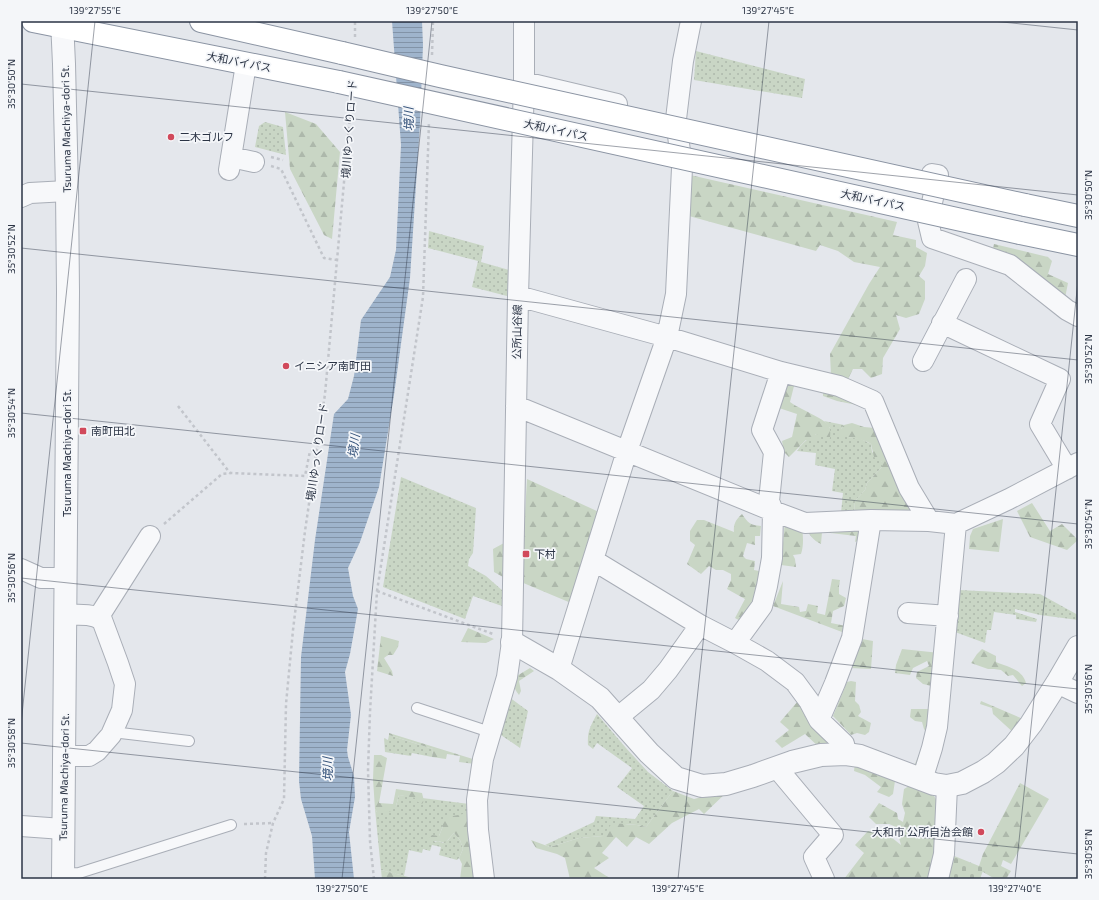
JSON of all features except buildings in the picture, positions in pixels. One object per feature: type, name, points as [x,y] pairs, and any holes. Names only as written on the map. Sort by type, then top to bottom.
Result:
[{"type":"highway","name":"大和バイパス","points":[[33,21],[62,24],[246,64],[339,82],[1075,245]]},
{"type":"highway","points":[[201,21],[349,48],[448,78],[1078,216]]},
{"type":"street","name":"公所山谷線","points":[[484,879],[478,830],[477,800],[483,759],[507,677],[512,642],[524,21]]},
{"type":"street","points":[[559,669],[627,451],[667,337],[676,294],[682,168],[676,119],[683,61],[691,21]]},
{"type":"street","name":"Tsuruma Machiya-dori St.","points":[[62,24],[67,191],[68,292],[63,876]]},
{"type":"street","points":[[246,64],[230,164],[254,162]]},
{"type":"street","points":[[524,82],[676,119],[938,175],[928,221],[932,238],[1010,265],[1067,310],[1078,316]]},
{"type":"street","points":[[522,134],[928,221]]},
{"type":"street","points":[[21,196],[30,193],[67,191]]},
{"type":"street","points":[[923,361],[966,279]]},
{"type":"street","points":[[518,296],[667,337],[781,372],[839,386],[873,401],[909,488],[929,521]]},
{"type":"street","points":[[516,406],[773,511],[806,523],[871,520],[929,521],[956,524],[1009,499],[1072,466],[1040,424],[1065,387],[1060,379],[992,354],[942,323]]},
{"type":"street","points":[[735,643],[762,606],[772,558],[773,511],[769,501],[774,452],[762,430],[781,372]]},
{"type":"street","points":[[818,720],[835,683],[852,638],[871,520]]},
{"type":"street","points":[[922,780],[937,727],[956,524]]},
{"type":"street","points":[[98,618],[150,536]]},
{"type":"street","points":[[593,560],[700,625],[767,661],[795,682],[809,701],[818,720],[844,744],[846,754]]},
{"type":"street","points":[[21,569],[41,578],[66,578]]},
{"type":"street","points":[[908,613],[948,616]]},
{"type":"street","points":[[64,756],[89,756],[97,751],[112,732],[122,710],[125,684],[102,620],[89,615],[65,615]]},
{"type":"street","points":[[617,718],[651,690],[668,670],[700,625]]},
{"type":"street","points":[[512,642],[559,669],[600,698],[649,753],[676,778],[702,786],[726,784],[821,754],[846,754],[860,756],[934,784],[947,786],[962,783],[984,772],[1014,746],[1031,724],[1078,647]]},
{"type":"street","points":[[1057,683],[1078,693]]},
{"type":"street","points":[[777,768],[833,835],[814,857],[824,879]]},
{"type":"street","points":[[938,879],[944,854],[947,786]]},
{"type":"street","points":[[21,826],[63,828]]},
{"type":"lane","points":[[417,708],[490,732]]},
{"type":"lane","points":[[112,732],[189,741]]},
{"type":"lane","points":[[63,876],[79,873],[231,825]]},
{"type":"path","points":[[349,48],[355,21]]},
{"type":"path","points":[[432,61],[433,21]]},
{"type":"path","name":"境川ゆっくりロード","points":[[265,879],[266,852],[273,823],[284,799],[286,704],[293,630],[305,531],[325,394],[351,104]]},
{"type":"path","points":[[374,879],[370,841],[368,770],[377,591],[423,297],[429,116]]},
{"type":"path","points":[[281,169],[324,258],[338,260]]},
{"type":"path","points":[[178,406],[231,473]]},
{"type":"path","points":[[150,536],[222,474],[231,473],[305,476],[310,451],[317,449]]},
{"type":"path","points":[[377,591],[512,642]]},
{"type":"path","points":[[231,825],[273,823]]},
{"type":"green space","points":[[696,51],[805,79],[802,98],[694,80]]},
{"type":"green space","points":[[285,112],[316,124],[340,152],[332,239],[324,235],[290,169]]},
{"type":"green space","points":[[265,122],[283,127],[286,155],[255,147],[259,126]]},
{"type":"green space","points":[[690,175],[897,222],[893,235],[916,240],[916,247],[927,253],[925,266],[919,276],[925,281],[925,299],[919,314],[906,318],[896,315],[900,329],[883,358],[882,374],[871,378],[862,369],[853,369],[848,379],[831,375],[830,354],[880,267],[854,262],[838,251],[820,245],[816,251],[689,216]]},
{"type":"green space","points":[[429,231],[484,246],[481,262],[509,270],[507,296],[472,287],[478,261],[428,248]]},
{"type":"green space","points":[[994,244],[1048,257],[1052,261],[1048,274],[1068,283],[1065,298],[992,253]]},
{"type":"green space","points":[[788,378],[795,382],[790,402],[826,423],[830,429],[830,439],[815,434],[815,440],[806,440],[789,457],[784,452],[782,441],[792,437],[797,414],[779,408]]},
{"type":"green space","points":[[823,388],[862,401],[857,405],[837,401],[823,396]]},
{"type":"green space","points":[[824,421],[844,425],[841,429],[848,437],[861,439],[871,444],[872,452],[882,462],[882,467],[867,483],[865,490],[855,501],[854,513],[841,513],[843,493],[832,491],[835,469],[815,465],[816,453],[797,451],[808,439],[830,428]]},
{"type":"green space","points":[[852,423],[864,427],[875,428],[928,514],[854,513],[855,501],[865,490],[867,483],[882,467],[882,462],[874,457],[871,444],[841,435],[841,429],[844,425]]},
{"type":"green space","points":[[401,477],[476,508],[473,553],[469,559],[468,566],[486,576],[503,591],[502,606],[473,596],[465,619],[383,587]]},
{"type":"green space","points":[[527,479],[599,512],[571,603],[521,582]]},
{"type":"green space","points":[[1032,503],[1050,531],[1062,524],[1078,540],[1067,550],[1030,537],[1017,511]]},
{"type":"green space","points":[[742,514],[750,523],[761,526],[760,536],[755,536],[755,545],[747,543],[743,556],[746,559],[755,561],[754,570],[770,573],[746,624],[735,618],[745,599],[727,589],[731,580],[731,574],[723,570],[716,570],[709,566],[701,574],[687,564],[695,545],[690,541],[690,531],[697,520],[704,520],[734,532],[735,522]]},
{"type":"green space","points":[[1003,519],[999,552],[969,549],[970,536],[973,529]]},
{"type":"green space","points":[[785,521],[802,526],[802,551],[801,554],[793,555],[796,567],[781,565]]},
{"type":"green space","points":[[806,528],[860,528],[859,540],[855,542],[856,536],[822,532],[821,544],[812,538]]},
{"type":"green space","points":[[504,543],[503,577],[494,572],[493,549]]},
{"type":"green space","points":[[832,579],[840,580],[839,594],[846,598],[844,606],[833,611],[831,623],[846,626],[842,632],[773,606],[783,581],[781,604],[799,607],[800,612],[806,611],[808,604],[818,606],[817,613],[825,615]]},
{"type":"green space","points":[[959,590],[1040,594],[1078,615],[1078,620],[1040,615],[1015,609],[1015,612],[1037,619],[1036,622],[1016,619],[1016,615],[994,612],[991,630],[987,630],[985,643],[955,632]]},
{"type":"green space","points":[[468,628],[494,639],[486,643],[461,642]]},
{"type":"green space","points":[[381,636],[399,641],[398,647],[393,655],[388,655],[384,658],[392,671],[393,676],[377,671]]},
{"type":"green space","points":[[862,639],[873,641],[871,669],[850,668]]},
{"type":"green space","points":[[902,649],[940,653],[936,687],[923,684],[916,678],[917,672],[929,666],[927,661],[913,668],[910,675],[895,673],[896,665]]},
{"type":"green space","points":[[982,649],[996,656],[996,662],[1010,667],[1018,672],[1024,678],[1026,683],[1022,686],[1013,675],[1008,676],[1001,670],[988,669],[971,663]]},
{"type":"green space","points":[[530,668],[534,671],[519,681],[521,691],[519,695],[514,687],[515,677]]},
{"type":"green space","points":[[847,682],[856,682],[855,701],[859,705],[861,712],[858,716],[871,723],[869,732],[865,735],[857,733],[851,735],[833,716]]},
{"type":"green space","points":[[509,697],[528,711],[520,748],[498,733]]},
{"type":"green space","points":[[798,701],[837,746],[821,749],[805,734],[782,748],[775,741],[789,730],[780,722]]},
{"type":"green space","points":[[981,701],[1023,719],[1015,734],[993,714],[992,708],[980,704]]},
{"type":"green space","points":[[911,709],[934,709],[922,774],[873,753],[875,749],[914,766],[925,741],[929,736],[924,729],[922,722],[915,721],[910,717]]},
{"type":"green space","points":[[597,714],[648,772],[673,791],[646,827],[626,824],[603,836],[579,838],[550,847],[545,845],[594,822],[596,816],[635,819],[644,806],[617,787],[632,768],[597,743],[593,749],[588,745],[591,725]]},
{"type":"green space","points":[[389,733],[476,760],[475,764],[459,762],[460,756],[447,754],[446,759],[432,757],[433,749],[389,735]]},
{"type":"green space","points":[[389,735],[433,749],[432,757],[412,753],[411,756],[385,752],[384,738],[388,740]]},
{"type":"green space","points":[[374,755],[381,755],[387,758],[379,803],[393,804],[396,789],[422,793],[424,801],[422,804],[416,801],[416,798],[399,795],[396,806],[390,812],[377,812],[375,809],[373,779]]},
{"type":"green space","points":[[855,763],[895,781],[893,794],[889,797],[877,792],[881,787],[865,775],[854,771]]},
{"type":"green space","points":[[1020,783],[1049,799],[1011,864],[1003,860],[1001,866],[1011,871],[1006,879],[995,879],[978,869],[983,854]]},
{"type":"green space","points":[[909,786],[934,796],[939,804],[935,856],[929,879],[844,879],[864,853],[855,845],[868,831],[891,837],[901,845],[896,827],[889,824],[876,824],[869,817],[879,803],[897,813],[898,819],[903,822],[905,813],[902,804],[904,789]]},
{"type":"green space","points":[[729,790],[704,814],[699,809],[672,823],[649,844],[636,837],[627,847],[616,837],[602,853],[609,858],[594,868],[611,879],[570,879],[565,858],[536,848],[531,840],[550,847],[579,838],[603,836],[612,823],[646,827],[673,791],[694,799]]},
{"type":"green space","points":[[399,795],[469,804],[468,813],[443,826],[439,836],[434,842],[438,841],[443,843],[454,833],[460,840],[463,849],[457,860],[439,855],[441,847],[432,845],[430,851],[423,849],[422,853],[409,850],[404,876],[381,870],[375,809],[377,812],[396,806]]},
{"type":"green space","points":[[468,813],[475,879],[460,879],[462,864],[459,858],[463,849],[460,840],[454,833],[445,843],[438,841],[427,841],[427,839],[432,835],[439,836],[443,826],[443,818]]},
{"type":"green space","points":[[947,853],[984,868],[980,879],[942,879]]},
{"type":"green space","points":[[381,870],[416,879],[382,879]]},
{"type":"water","name":"境川","points":[[392,21],[422,21],[423,45],[420,123],[410,278],[394,395],[379,487],[360,542],[348,568],[353,596],[358,609],[350,654],[345,672],[351,715],[347,750],[354,776],[355,797],[349,832],[354,879],[315,879],[312,836],[301,799],[299,781],[301,657],[315,540],[334,414],[348,399],[354,376],[361,320],[390,277],[396,250],[401,145]]},
{"type":"place","name":"二木ゴルフ","points":[[171,137]]},
{"type":"place","name":"イニシア南町田","points":[[286,366]]},
{"type":"place","name":"南町田北","points":[[83,431]]},
{"type":"place","name":"下村","points":[[526,554]]},
{"type":"place","name":"大和市 公所自治会館","points":[[981,832]]}]
